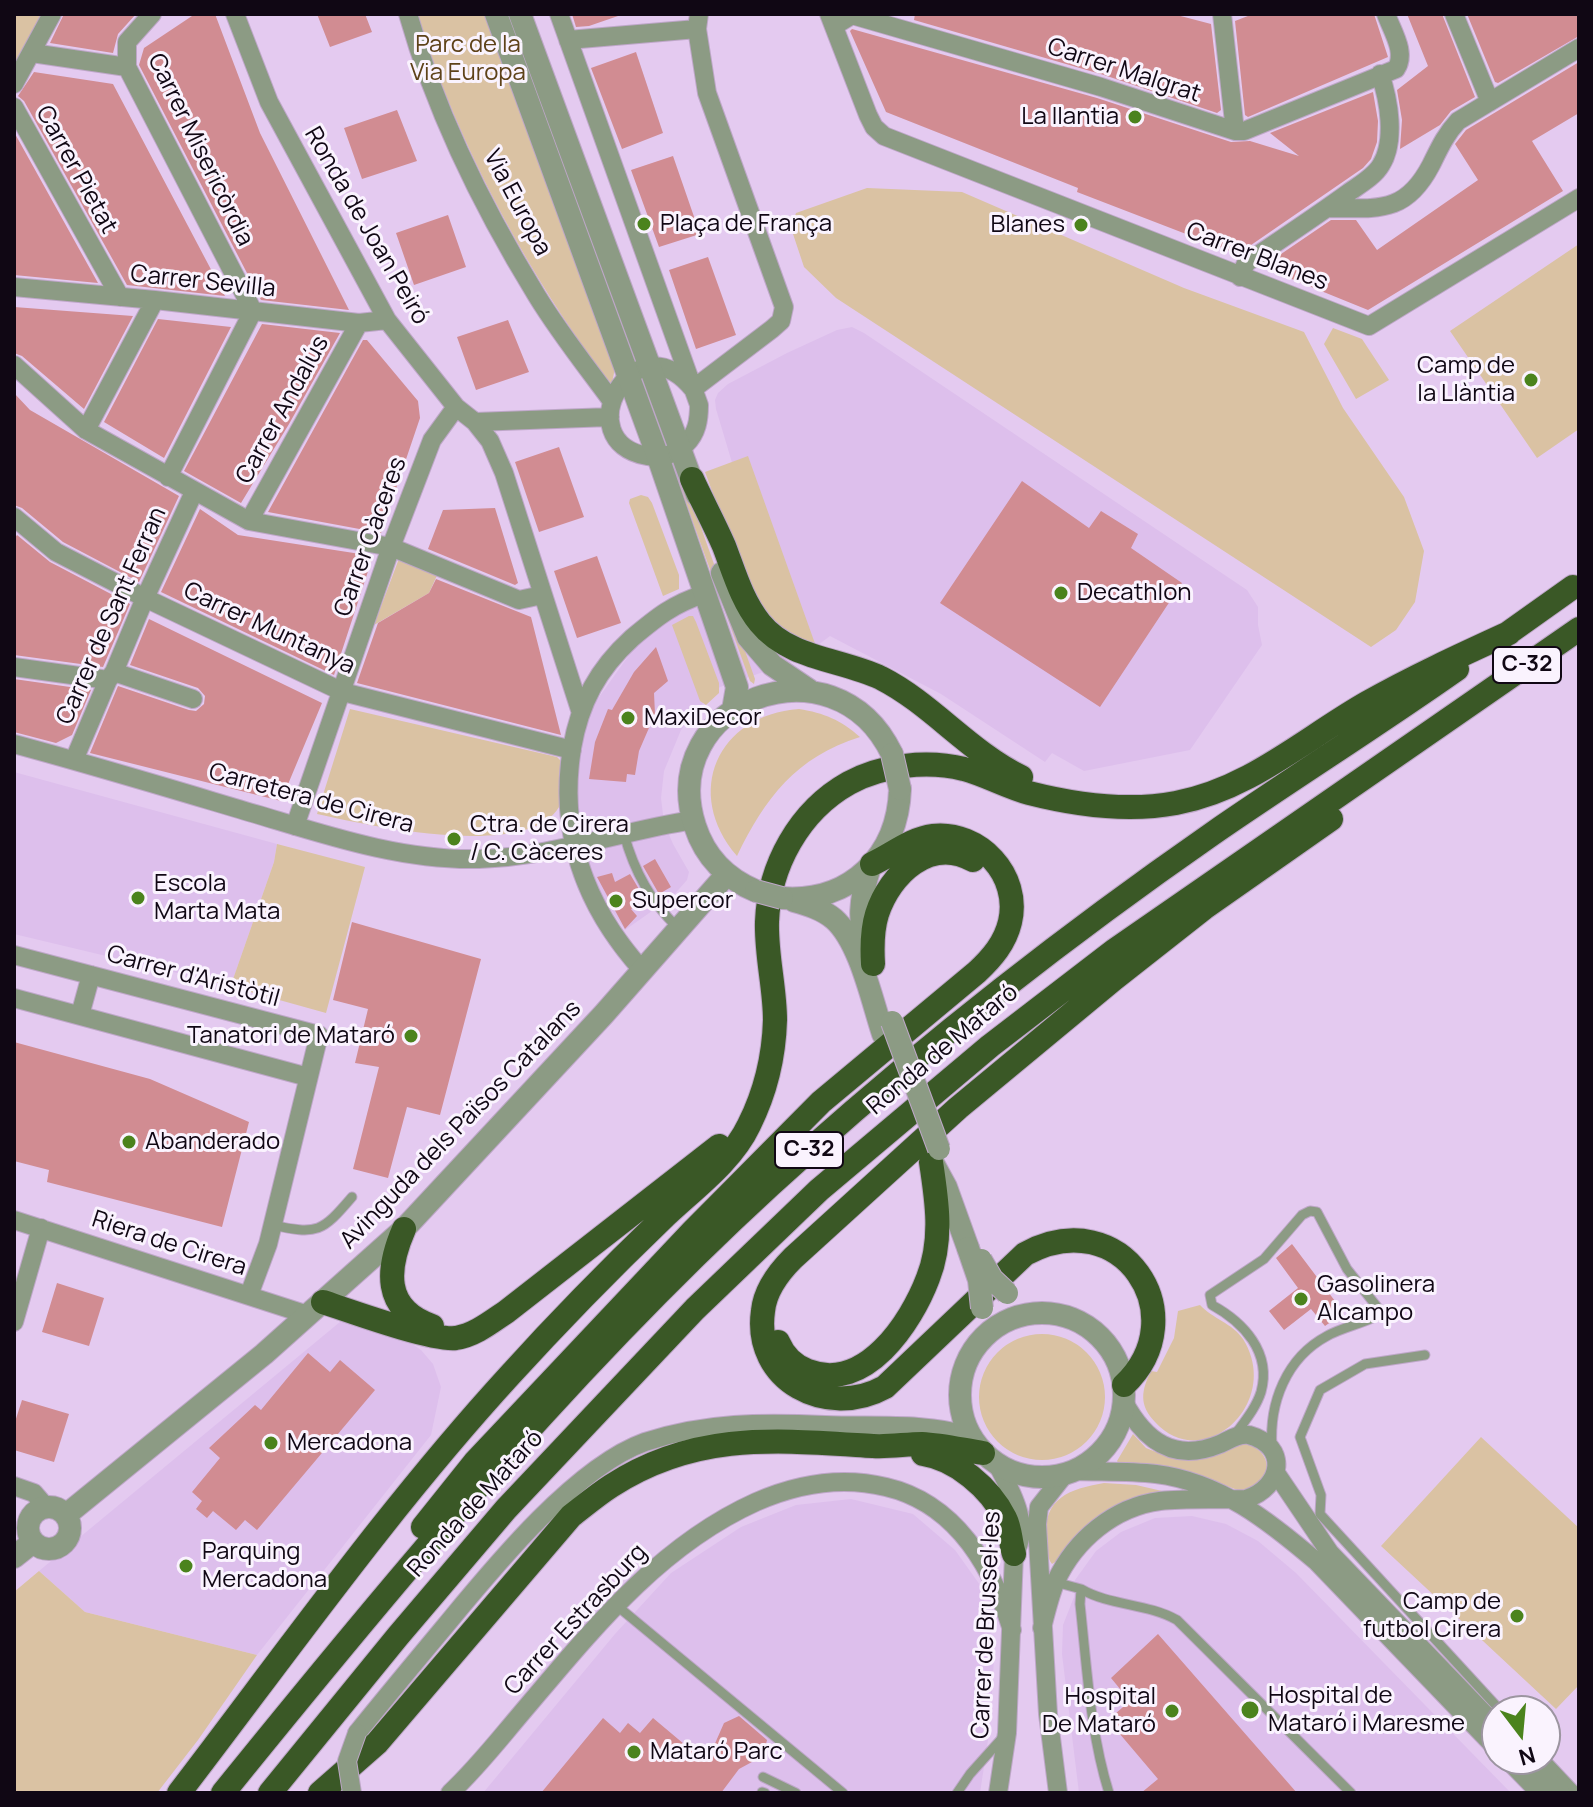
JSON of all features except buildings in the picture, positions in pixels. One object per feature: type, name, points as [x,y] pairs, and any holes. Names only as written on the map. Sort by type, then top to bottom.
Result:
[{"type":"highway","points":[[692,479],[747,605],[771,634],[798,651],[861,669],[893,684],[978,751],[1049,795]]},
{"type":"highway","name":"C-32","points":[[1509,633],[1573,587]]},
{"type":"highway","name":"Ronda de Mataró","points":[[270,1793],[398,1636],[516,1499],[695,1309],[819,1190],[990,1046],[1115,950],[1579,629]]},
{"type":"highway","points":[[179,1793],[360,1555],[447,1447],[570,1311],[722,1162],[748,1128],[765,1085],[774,1033],[767,928],[773,881],[785,850],[807,817],[850,783],[885,770],[933,765],[962,769],[1031,793],[1097,805],[1135,807],[1178,803],[1218,792],[1273,764],[1364,705],[1425,671],[1509,633]]},
{"type":"highway","name":"Ronda de Mataró","points":[[223,1793],[364,1619],[494,1468],[691,1259],[808,1151],[921,1055],[1142,884],[1509,633]]},
{"type":"highway","points":[[1124,1393],[1137,1372],[1149,1340],[1152,1317],[1148,1294],[1137,1272],[1122,1256],[1103,1245],[1077,1239],[1054,1241],[1025,1254],[897,1376],[874,1393],[847,1400],[808,1393],[787,1379],[770,1358],[763,1336],[762,1312],[781,1270],[958,1108],[1204,908],[1413,758],[1475,702]]},
{"type":"highway","points":[[364,1619],[391,1566],[485,1450],[692,1232],[821,1102],[991,958],[1005,936],[1012,914],[1011,901],[999,867],[983,848],[948,836],[921,839],[871,866]]},
{"type":"highway","points":[[873,964],[877,916],[883,900],[901,873],[915,861],[930,855],[949,852],[969,858],[992,880],[999,912],[990,939],[958,975],[943,1000]]},
{"type":"highway","points":[[315,1309],[436,1337],[458,1338],[484,1326],[544,1283],[709,1154],[757,1107]]},
{"type":"highway","points":[[932,1155],[938,1203],[935,1252],[921,1294],[901,1328],[875,1356],[854,1370],[824,1375],[794,1364],[781,1349],[774,1328],[775,1307],[782,1288],[824,1240],[944,1129],[958,1108]]},
{"type":"highway","points":[[404,1229],[391,1265],[394,1289],[407,1311],[439,1329],[465,1329],[526,1286],[544,1283]]},
{"type":"highway","points":[[320,1793],[377,1743],[571,1516],[610,1487],[647,1466],[672,1456],[724,1443],[804,1442],[894,1447],[921,1444],[983,1451]]},
{"type":"highway","points":[[894,1447],[939,1458],[978,1483],[1004,1517],[1014,1554]]},
{"type":"street","points":[[14,84],[52,14]]},
{"type":"street","name":"Carrer Misericòrdia","points":[[152,14],[127,42],[127,67],[253,311]]},
{"type":"street","name":"Ronda de Joan Peiró","points":[[235,14],[269,102],[387,320],[456,407],[475,422],[490,441],[504,473],[581,713]]},
{"type":"street","name":"Via Europa","points":[[408,14],[427,72],[477,189],[538,298],[610,408],[613,430],[624,445],[643,456],[669,453]]},
{"type":"street","name":"Via Europa","points":[[496,14],[628,376],[669,453],[692,479],[718,563],[748,637],[772,665],[809,690]]},
{"type":"street","name":"Via Europa","points":[[520,14],[650,368],[704,594],[737,687],[733,710]]},
{"type":"street","points":[[559,14],[699,405],[694,434],[669,453]]},
{"type":"street","points":[[1222,14],[1235,131],[1244,131],[1388,72],[1401,62],[1386,14]]},
{"type":"street","points":[[1454,14],[1490,102]]},
{"type":"street","name":"Carrer Malgrat","points":[[832,20],[852,15],[1101,87],[1235,131]]},
{"type":"street","name":"Carrer Blanes","points":[[832,20],[874,127],[884,136],[1369,326],[1579,198]]},
{"type":"street","points":[[568,40],[698,22],[707,93],[784,307],[781,321],[693,389]]},
{"type":"street","points":[[1327,208],[1379,207],[1395,204],[1409,196],[1420,184],[1446,134],[1458,121],[1579,48]]},
{"type":"street","points":[[32,53],[127,67]]},
{"type":"street","points":[[1240,277],[1246,263],[1372,175],[1388,147],[1388,72]]},
{"type":"street","name":"Carrer Pietat","points":[[14,107],[120,297]]},
{"type":"street","name":"Carrer Sevilla","points":[[14,287],[359,323],[387,320]]},
{"type":"street","points":[[86,430],[155,300]]},
{"type":"street","points":[[168,477],[253,311]]},
{"type":"street","name":"Carrer Andalús","points":[[249,521],[359,323]]},
{"type":"street","points":[[14,365],[86,430],[249,521],[391,547],[519,600],[542,595]]},
{"type":"street","points":[[475,422],[610,408],[617,387],[628,376],[650,368],[672,371],[693,389]]},
{"type":"street","name":"Carrer Càceres","points":[[295,826],[391,547],[432,440],[456,407]]},
{"type":"street","name":"Carrer de Sant Ferran","points":[[74,760],[194,492]]},
{"type":"street","name":"Carrer Muntanya","points":[[16,522],[56,552],[343,692],[572,750]]},
{"type":"street","points":[[643,971],[597,907],[574,846],[568,824],[568,770],[590,688],[619,651],[677,602],[704,594]]},
{"type":"street","points":[[14,667],[111,676],[193,699]]},
{"type":"street","points":[[809,690],[844,701],[864,715],[880,733],[892,754],[898,777],[899,802],[895,826],[885,848],[871,866],[829,903],[756,891],[727,874],[702,844],[693,820],[690,793],[698,753],[713,729],[733,710],[744,702],[769,693],[809,690]]},
{"type":"street","name":"Carretera de Cirera","points":[[14,744],[295,826],[393,850],[439,857],[516,857],[693,820]]},
{"type":"street","points":[[871,866],[861,895],[859,915],[888,1028]]},
{"type":"street","name":"Avinguda dels Països Catalans","points":[[56,1511],[315,1309],[404,1229],[643,971],[727,874]]},
{"type":"street","points":[[829,903],[888,1028],[932,1155],[971,1245],[987,1270],[1007,1293],[1023,1302],[1072,1313],[1087,1326],[1112,1351],[1136,1424],[1169,1448],[1210,1448],[1233,1438],[1250,1435],[1267,1444],[1277,1466],[1273,1483],[1257,1496],[1235,1499]]},
{"type":"street","name":"Carrer d'Aristòtil","points":[[14,955],[319,1035],[272,1225],[249,1295]]},
{"type":"street","points":[[80,1015],[91,975]]},
{"type":"street","points":[[14,998],[308,1077]]},
{"type":"street","name":"Riera de Cirera","points":[[14,1220],[249,1295],[315,1309]]},
{"type":"street","points":[[14,1322],[41,1228]]},
{"type":"street","points":[[971,1245],[982,1308],[977,1328],[954,1375],[954,1383],[959,1393],[962,1415],[983,1451]]},
{"type":"street","points":[[959,1393],[964,1369],[975,1346],[1003,1322],[1039,1313],[1064,1316],[1087,1326]]},
{"type":"street","points":[[1070,1472],[1099,1454],[1109,1443],[1122,1416],[1124,1393]]},
{"type":"street","points":[[352,1793],[347,1761],[357,1733],[490,1572],[567,1493],[643,1442],[721,1425],[774,1422],[941,1430],[1023,1475],[1037,1478],[1070,1472],[1155,1474],[1203,1485],[1235,1499],[1317,1562],[1481,1732]]},
{"type":"street","name":"Carrer de Brussel·les","points":[[983,1451],[1015,1499],[1019,1512],[1019,1547],[1014,1554],[1007,1733],[998,1793]]},
{"type":"street","name":"Carrer de Brussel·les","points":[[1058,1793],[1042,1628],[1039,1507],[1070,1472]]},
{"type":"street","points":[[1276,1473],[1330,1553],[1481,1710]]},
{"type":"street","name":"Carrer Estrasburg","points":[[450,1793],[616,1605],[662,1560],[741,1509],[782,1491],[804,1485],[856,1482],[894,1489],[926,1502],[958,1528],[988,1569],[1004,1602],[1012,1630]]},
{"type":"street","points":[[14,1486],[34,1493],[56,1511],[71,1529],[59,1547],[45,1549],[33,1542],[28,1532],[29,1521],[36,1511],[56,1511]]},
{"type":"street","name":"Carrer de Brussel·les","points":[[1042,1628],[1056,1582],[1079,1546],[1100,1525],[1119,1514],[1159,1501],[1235,1499]]},
{"type":"street","points":[[14,1557],[33,1542]]},
{"type":"street","points":[[1523,1775],[1540,1793]]},
{"type":"street","points":[[1544,1775],[1561,1793]]},
{"type":"lane","points":[[624,834],[633,866],[659,910],[680,930]]},
{"type":"lane","points":[[272,1225],[314,1230],[329,1224],[352,1197]]},
{"type":"lane","points":[[1233,1438],[1261,1394],[1262,1361],[1245,1329],[1212,1305],[1210,1295],[1264,1259],[1302,1215],[1317,1212],[1347,1269],[1378,1308],[1379,1315],[1324,1337],[1295,1363],[1284,1380],[1273,1408],[1270,1426],[1272,1450]]},
{"type":"lane","points":[[1425,1355],[1365,1364],[1320,1390],[1300,1437],[1321,1495],[1320,1514],[1486,1695]]},
{"type":"lane","points":[[1039,1571],[1046,1579],[1092,1595],[1151,1608],[1177,1620],[1351,1793]]},
{"type":"lane","points":[[1081,1589],[1092,1718],[1099,1762],[1109,1793]]},
{"type":"lane","points":[[616,1605],[843,1793]]},
{"type":"lane","points":[[957,1793],[1007,1733]]},
{"type":"lane","points":[[1560,1775],[1577,1793]]},
{"type":"lane","points":[[763,1777],[796,1793]]},
{"type":"shaded area","points":[[852,327],[1247,590],[1258,607],[1262,645],[1190,750],[1084,771],[1052,753],[1045,762],[941,694],[830,636],[798,660],[720,687],[681,730],[664,771],[661,798],[664,823],[689,872],[687,880],[672,897],[625,930],[602,897],[582,850],[574,794],[580,735],[592,707],[629,655],[677,602],[765,573],[716,409],[718,393],[728,384],[787,353],[837,330]]},
{"type":"shaded area","name":"Escola Marta Mata","points":[[14,772],[277,844],[274,862],[232,982],[212,977],[211,981],[14,934]]},
{"type":"shaded area","points":[[346,1317],[395,1332],[421,1350],[433,1364],[441,1387],[431,1435],[257,1655],[85,1612],[39,1571]]},
{"type":"shaded area","points":[[851,1499],[913,1514],[955,1550],[980,1585],[990,1621],[994,1658],[990,1727],[980,1793],[483,1793],[615,1634],[671,1573],[741,1527],[796,1505]]},
{"type":"shaded area","name":"Hospital de Mataró i Maresme","points":[[1192,1516],[1226,1524],[1258,1541],[1296,1573],[1481,1762],[1481,1775],[1493,1775],[1511,1793],[1079,1793],[1062,1654],[1063,1625],[1074,1597],[1075,1580],[1096,1551],[1121,1532],[1155,1518]]},
{"type":"green space","points":[[14,14],[45,14],[14,75]]},
{"type":"green space","name":"Parc de la Via Europa","points":[[416,14],[489,14],[615,368],[612,383],[592,362],[505,220],[447,99]]},
{"type":"green space","points":[[867,188],[962,192],[1184,288],[1304,332],[1343,408],[1404,497],[1424,551],[1415,602],[1396,630],[1371,647],[836,298],[804,267],[791,228],[796,213]]},
{"type":"green space","name":"Camp de la Llàntia","points":[[1579,244],[1579,429],[1537,458],[1450,331]]},
{"type":"green space","points":[[1333,328],[1362,339],[1389,380],[1356,399],[1324,344]]},
{"type":"green space","points":[[748,456],[818,652],[793,643],[753,601],[705,472]]},
{"type":"green space","points":[[671,461],[678,463],[755,679],[754,684],[750,681]]},
{"type":"green space","points":[[641,495],[648,497],[652,503],[679,575],[679,589],[663,596],[629,503],[630,499]]},
{"type":"green space","points":[[400,556],[439,571],[429,593],[374,625]]},
{"type":"green space","points":[[693,616],[696,622],[719,683],[719,693],[706,705],[700,701],[672,625]]},
{"type":"green space","points":[[350,709],[557,757],[565,765],[561,803],[541,823],[515,832],[482,836],[407,831],[317,814]]},
{"type":"green space","points":[[799,709],[832,718],[860,737],[818,756],[785,782],[759,816],[737,856],[721,832],[712,807],[711,783],[717,761],[729,742],[747,726],[771,714]]},
{"type":"green space","points":[[277,844],[365,867],[326,1013],[211,981],[211,977],[232,982],[274,862]]},
{"type":"green space","points":[[1200,1305],[1243,1339],[1253,1363],[1253,1386],[1245,1407],[1232,1424],[1214,1436],[1195,1440],[1174,1436],[1155,1422],[1146,1410],[1143,1398],[1151,1371],[1157,1372],[1174,1338],[1178,1311]]},
{"type":"green space","points":[[1042,1334],[1066,1338],[1087,1352],[1101,1373],[1105,1397],[1101,1421],[1087,1442],[1066,1456],[1042,1460],[1018,1456],[997,1442],[983,1421],[979,1397],[983,1373],[997,1352],[1018,1338]]},
{"type":"green space","points":[[1133,1434],[1146,1448],[1166,1456],[1248,1443],[1264,1456],[1267,1475],[1251,1490],[1240,1491],[1198,1475],[1119,1464],[1117,1461]]},
{"type":"green space","name":"Camp de futbol Cirera","points":[[1481,1437],[1579,1528],[1579,1685],[1561,1704],[1561,1695],[1541,1695],[1381,1546]]},
{"type":"green space","points":[[1104,1483],[1136,1485],[1171,1493],[1163,1493],[1052,1564],[1047,1552],[1046,1525],[1054,1505],[1069,1493]]},
{"type":"green space","points":[[39,1571],[85,1612],[257,1655],[157,1793],[14,1793],[14,1592]]},
{"type":"place","name":"La llantia","points":[[1135,117]]},
{"type":"place","name":"Plaça de França","points":[[644,224]]},
{"type":"place","name":"Blanes","points":[[1081,225]]},
{"type":"place","name":"Camp de la Llàntia","points":[[1531,380]]},
{"type":"place","name":"Decathlon","points":[[1061,593]]},
{"type":"place","name":"MaxiDecor","points":[[628,718]]},
{"type":"place","name":"Ctra. de Cirera / C. Càceres","points":[[454,839]]},
{"type":"place","name":"Escola Marta Mata","points":[[138,898]]},
{"type":"place","name":"Supercor","points":[[616,901]]},
{"type":"place","name":"Tanatori de Mataró","points":[[411,1036]]},
{"type":"place","name":"Abanderado","points":[[129,1142]]},
{"type":"place","name":"Gasolinera Alcampo","points":[[1301,1299]]},
{"type":"place","name":"Mercadona","points":[[271,1443]]},
{"type":"place","name":"Parquing Mercadona","points":[[186,1566]]},
{"type":"place","name":"Camp de futbol Cirera","points":[[1517,1616]]},
{"type":"place","name":"Hospital de Mataró i Maresme","points":[[1250,1710]]},
{"type":"place","name":"Hospital De Mataró","points":[[1172,1711]]},
{"type":"place","name":"Mataró Parc","points":[[634,1752]]}]
